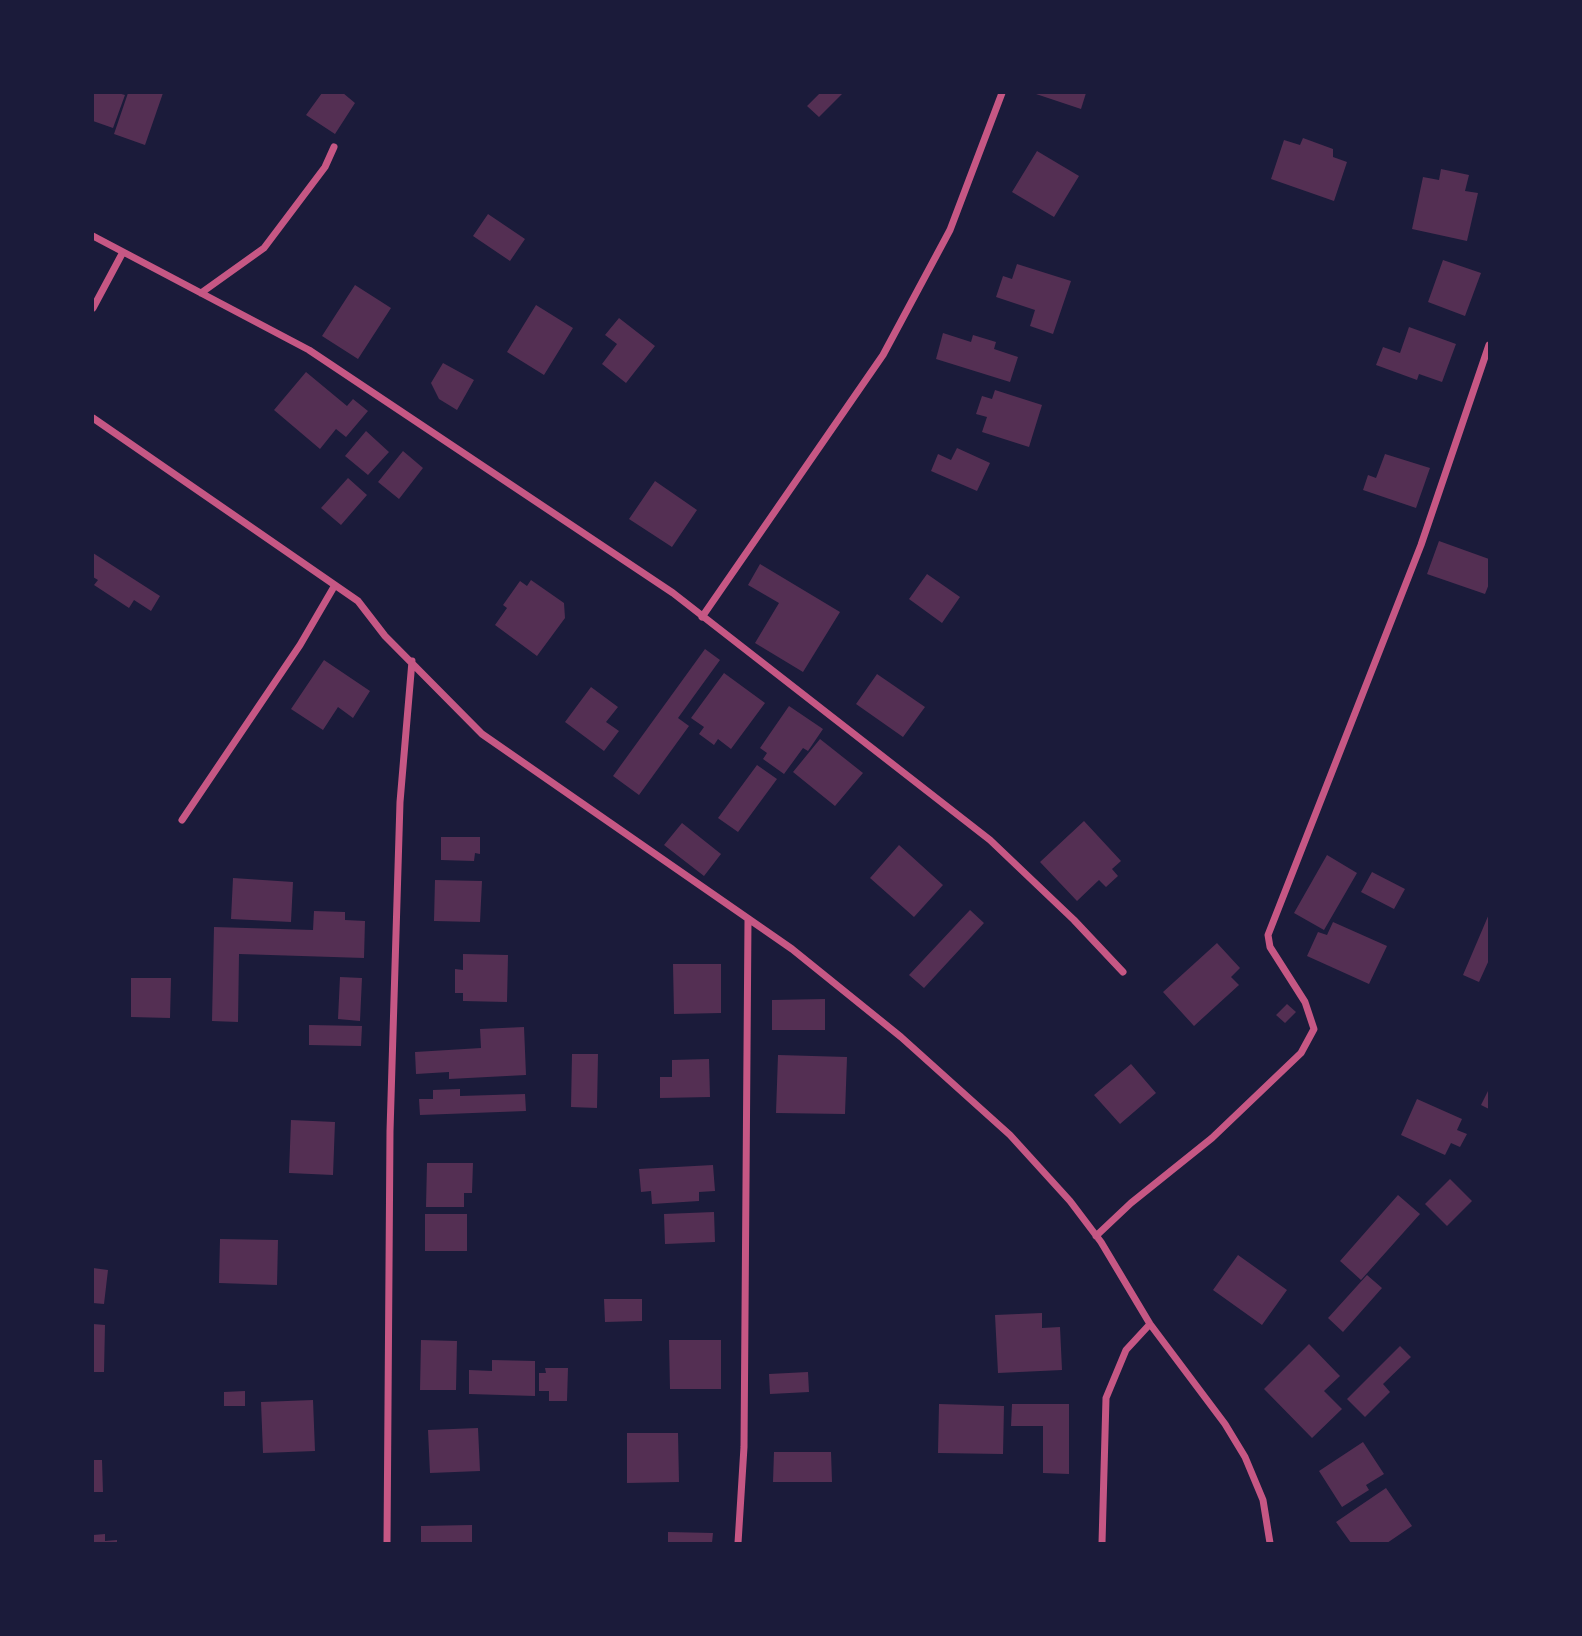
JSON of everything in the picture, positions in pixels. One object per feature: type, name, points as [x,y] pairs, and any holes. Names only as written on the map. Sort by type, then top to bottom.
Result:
[{"type":"street","points":[[702,617],[883,355],[950,230],[1002,93]]},
{"type":"street","points":[[201,293],[264,248],[325,166],[334,147]]},
{"type":"street","points":[[93,236],[309,350],[673,593],[990,840],[1124,972]]},
{"type":"street","points":[[93,308],[124,253]]},
{"type":"street","points":[[1096,1236],[1131,1203],[1232,1119],[1301,1053],[1314,1029],[1306,1002],[1270,947],[1268,935],[1421,545],[1489,345]]},
{"type":"street","points":[[93,418],[358,601],[385,636],[482,734],[792,949],[901,1037],[1010,1135],[1070,1200],[1096,1236],[1150,1324],[1225,1424],[1245,1457],[1263,1500],[1270,1543]]},
{"type":"street","points":[[182,820],[300,645],[335,585]]},
{"type":"street","points":[[387,1543],[390,1131],[400,802],[412,661]]},
{"type":"street","points":[[738,1543],[744,1447],[748,919]]},
{"type":"street","points":[[1102,1543],[1106,1398],[1126,1350],[1150,1324]]},
{"type":"building","points":[[93,93],[125,95],[113,128],[93,121]]},
{"type":"building","points":[[128,93],[163,93],[145,145],[114,134]]},
{"type":"building","points":[[322,93],[343,93],[355,103],[335,134],[306,115]]},
{"type":"building","points":[[820,93],[843,93],[819,117],[807,106]]},
{"type":"building","points":[[1033,93],[1086,93],[1081,109]]},
{"type":"building","points":[[1303,138],[1333,149],[1333,157],[1347,162],[1334,201],[1271,179],[1284,140],[1300,145]]},
{"type":"building","points":[[1037,151],[1079,176],[1054,217],[1012,192]]},
{"type":"building","points":[[1441,169],[1469,175],[1465,191],[1478,193],[1467,241],[1412,229],[1423,177],[1439,180]]},
{"type":"building","points":[[488,214],[525,239],[510,261],[473,236]]},
{"type":"building","points":[[1443,260],[1481,273],[1465,316],[1428,302]]},
{"type":"building","points":[[1017,264],[1071,281],[1053,334],[1030,326],[1035,310],[996,297],[1003,276],[1012,279]]},
{"type":"building","points":[[355,285],[391,308],[358,359],[322,336]]},
{"type":"building","points":[[536,305],[573,328],[544,375],[507,352]]},
{"type":"building","points":[[619,318],[655,346],[626,383],[602,364],[617,344],[605,335]]},
{"type":"building","points":[[1409,327],[1456,344],[1442,382],[1419,374],[1417,380],[1376,365],[1383,347],[1400,353]]},
{"type":"building","points":[[943,333],[971,342],[973,335],[996,342],[994,349],[1018,357],[1010,382],[936,359]]},
{"type":"building","points":[[443,363],[474,380],[457,410],[439,399],[431,383]]},
{"type":"building","points":[[306,372],[347,406],[353,399],[368,411],[346,437],[336,429],[320,449],[274,410]]},
{"type":"building","points":[[995,390],[1042,405],[1029,447],[982,432],[987,417],[976,414],[982,396],[992,399]]},
{"type":"building","points":[[366,431],[389,452],[368,475],[345,456]]},
{"type":"building","points":[[957,448],[990,463],[977,491],[931,471],[938,454],[951,460]]},
{"type":"building","points":[[403,451],[423,468],[399,499],[378,482]]},
{"type":"building","points":[[1385,454],[1430,468],[1416,508],[1363,490],[1368,475],[1376,478]]},
{"type":"building","points":[[348,478],[367,495],[341,525],[321,508]]},
{"type":"building","points":[[655,481],[697,510],[672,547],[629,519]]},
{"type":"building","points":[[1439,541],[1489,559],[1489,584],[1485,594],[1427,574]]},
{"type":"building","points":[[93,553],[160,596],[151,611],[134,600],[129,608],[94,585],[98,580],[93,577]]},
{"type":"building","points":[[760,564],[840,612],[803,672],[755,643],[779,603],[748,585]]},
{"type":"building","points":[[927,574],[960,597],[942,623],[909,599]]},
{"type":"building","points":[[531,580],[564,603],[565,618],[537,656],[495,625],[507,608],[503,605],[520,581],[527,586]]},
{"type":"building","points":[[705,649],[720,660],[678,718],[689,726],[639,795],[613,776]]},
{"type":"building","points":[[324,660],[370,691],[353,718],[338,707],[323,730],[291,709]]},
{"type":"building","points":[[724,673],[765,703],[731,749],[718,739],[714,745],[699,734],[704,727],[691,718]]},
{"type":"building","points":[[877,674],[925,707],[903,737],[856,704]]},
{"type":"building","points":[[591,687],[618,707],[606,722],[619,731],[604,751],[565,722]]},
{"type":"building","points":[[789,706],[823,729],[808,751],[803,748],[784,774],[763,759],[767,753],[760,748]]},
{"type":"building","points":[[820,739],[863,773],[835,806],[793,772]]},
{"type":"building","points":[[757,765],[777,779],[738,832],[718,818]]},
{"type":"building","points":[[1084,821],[1121,861],[1112,869],[1118,876],[1106,887],[1099,880],[1077,901],[1040,862]]},
{"type":"building","points":[[682,823],[721,854],[704,876],[664,845]]},
{"type":"building","points":[[441,837],[480,837],[480,854],[475,853],[474,861],[441,860]]},
{"type":"building","points":[[899,845],[943,885],[914,917],[870,878]]},
{"type":"building","points":[[1327,855],[1357,873],[1324,930],[1294,913]]},
{"type":"building","points":[[1372,872],[1405,889],[1394,909],[1361,892]]},
{"type":"building","points":[[233,878],[293,882],[291,922],[231,919]]},
{"type":"building","points":[[435,880],[482,881],[480,922],[434,921]]},
{"type":"building","points":[[970,910],[984,923],[924,988],[909,975]]},
{"type":"building","points":[[314,911],[345,912],[345,920],[365,921],[364,958],[239,954],[238,1022],[212,1021],[214,927],[313,930]]},
{"type":"building","points":[[1489,914],[1489,960],[1479,982],[1463,975]]},
{"type":"building","points":[[1333,922],[1387,946],[1369,984],[1307,956],[1318,932],[1327,935]]},
{"type":"building","points":[[1217,943],[1240,968],[1231,977],[1239,985],[1194,1026],[1163,992]]},
{"type":"building","points":[[463,954],[508,955],[507,1002],[463,1001],[463,993],[455,993],[455,969],[463,970]]},
{"type":"building","points":[[673,964],[721,964],[721,1013],[674,1014]]},
{"type":"building","points":[[340,977],[362,978],[360,1021],[338,1019]]},
{"type":"building","points":[[131,978],[171,978],[170,1018],[131,1017]]},
{"type":"building","points":[[825,999],[825,1030],[772,1030],[772,1000]]},
{"type":"building","points":[[1287,1004],[1296,1012],[1285,1023],[1276,1015]]},
{"type":"building","points":[[309,1025],[362,1026],[361,1046],[309,1045]]},
{"type":"building","points":[[524,1027],[526,1075],[449,1079],[449,1072],[416,1074],[415,1052],[481,1048],[480,1029]]},
{"type":"building","points":[[572,1054],[598,1054],[597,1108],[571,1107]]},
{"type":"building","points":[[778,1055],[847,1057],[845,1114],[776,1113]]},
{"type":"building","points":[[709,1059],[710,1097],[660,1098],[660,1077],[672,1077],[672,1060]]},
{"type":"building","points":[[1131,1064],[1156,1093],[1120,1124],[1094,1095]]},
{"type":"building","points":[[460,1089],[460,1096],[525,1094],[526,1111],[420,1115],[419,1099],[433,1099],[433,1090]]},
{"type":"building","points":[[1489,1089],[1489,1109],[1481,1105]]},
{"type":"building","points":[[1417,1099],[1462,1119],[1457,1130],[1467,1134],[1460,1147],[1451,1143],[1445,1155],[1401,1135]]},
{"type":"building","points":[[291,1120],[335,1122],[333,1175],[289,1173]]},
{"type":"building","points":[[427,1163],[473,1163],[472,1193],[464,1193],[464,1207],[426,1207]]},
{"type":"building","points":[[713,1165],[715,1191],[699,1192],[699,1201],[652,1204],[651,1191],[641,1192],[639,1169]]},
{"type":"building","points":[[1450,1179],[1472,1201],[1447,1226],[1425,1204]]},
{"type":"building","points":[[1398,1195],[1420,1214],[1361,1280],[1340,1261]]},
{"type":"building","points":[[714,1212],[715,1242],[665,1244],[664,1214]]},
{"type":"building","points":[[425,1214],[467,1214],[467,1251],[425,1251]]},
{"type":"building","points":[[220,1239],[278,1240],[277,1285],[219,1283]]},
{"type":"building","points":[[1238,1255],[1287,1290],[1262,1325],[1213,1290]]},
{"type":"building","points":[[93,1268],[108,1270],[104,1304],[93,1303]]},
{"type":"building","points":[[1367,1275],[1382,1288],[1343,1332],[1328,1318]]},
{"type":"building","points":[[604,1299],[642,1299],[642,1321],[605,1322]]},
{"type":"building","points":[[1042,1313],[1042,1328],[1060,1327],[1062,1370],[998,1373],[995,1315]]},
{"type":"building","points":[[93,1324],[105,1325],[104,1372],[93,1372]]},
{"type":"building","points":[[421,1340],[457,1341],[456,1390],[420,1390]]},
{"type":"building","points":[[669,1340],[721,1340],[721,1389],[670,1389]]},
{"type":"building","points":[[1309,1344],[1340,1376],[1324,1391],[1342,1409],[1312,1438],[1264,1389]]},
{"type":"building","points":[[1400,1346],[1411,1357],[1383,1384],[1390,1392],[1365,1417],[1347,1399]]},
{"type":"building","points":[[492,1360],[535,1361],[535,1396],[469,1394],[469,1370],[492,1371]]},
{"type":"building","points":[[545,1368],[568,1368],[567,1401],[549,1401],[549,1391],[539,1391],[539,1373],[546,1373]]},
{"type":"building","points":[[808,1372],[809,1392],[770,1394],[769,1374]]},
{"type":"building","points":[[245,1391],[245,1406],[224,1406],[224,1392]]},
{"type":"building","points":[[313,1400],[315,1451],[263,1453],[261,1402]]},
{"type":"building","points":[[939,1404],[1004,1406],[1003,1454],[938,1453]]},
{"type":"building","points":[[1012,1404],[1069,1404],[1069,1474],[1043,1473],[1043,1426],[1011,1426]]},
{"type":"building","points":[[478,1428],[480,1471],[430,1473],[428,1430]]},
{"type":"building","points":[[627,1433],[678,1433],[679,1482],[627,1483]]},
{"type":"building","points":[[1363,1442],[1384,1474],[1366,1485],[1369,1490],[1342,1507],[1319,1471]]},
{"type":"building","points":[[774,1452],[831,1452],[832,1482],[773,1482]]},
{"type":"building","points":[[93,1460],[102,1460],[103,1492],[93,1492]]},
{"type":"building","points":[[1386,1488],[1412,1526],[1387,1543],[1351,1543],[1336,1522]]},
{"type":"building","points":[[472,1525],[472,1543],[421,1543],[421,1526]]},
{"type":"building","points":[[668,1532],[713,1533],[712,1543],[668,1543]]},
{"type":"building","points":[[105,1534],[105,1541],[117,1540],[117,1543],[93,1543],[93,1535]]}]
